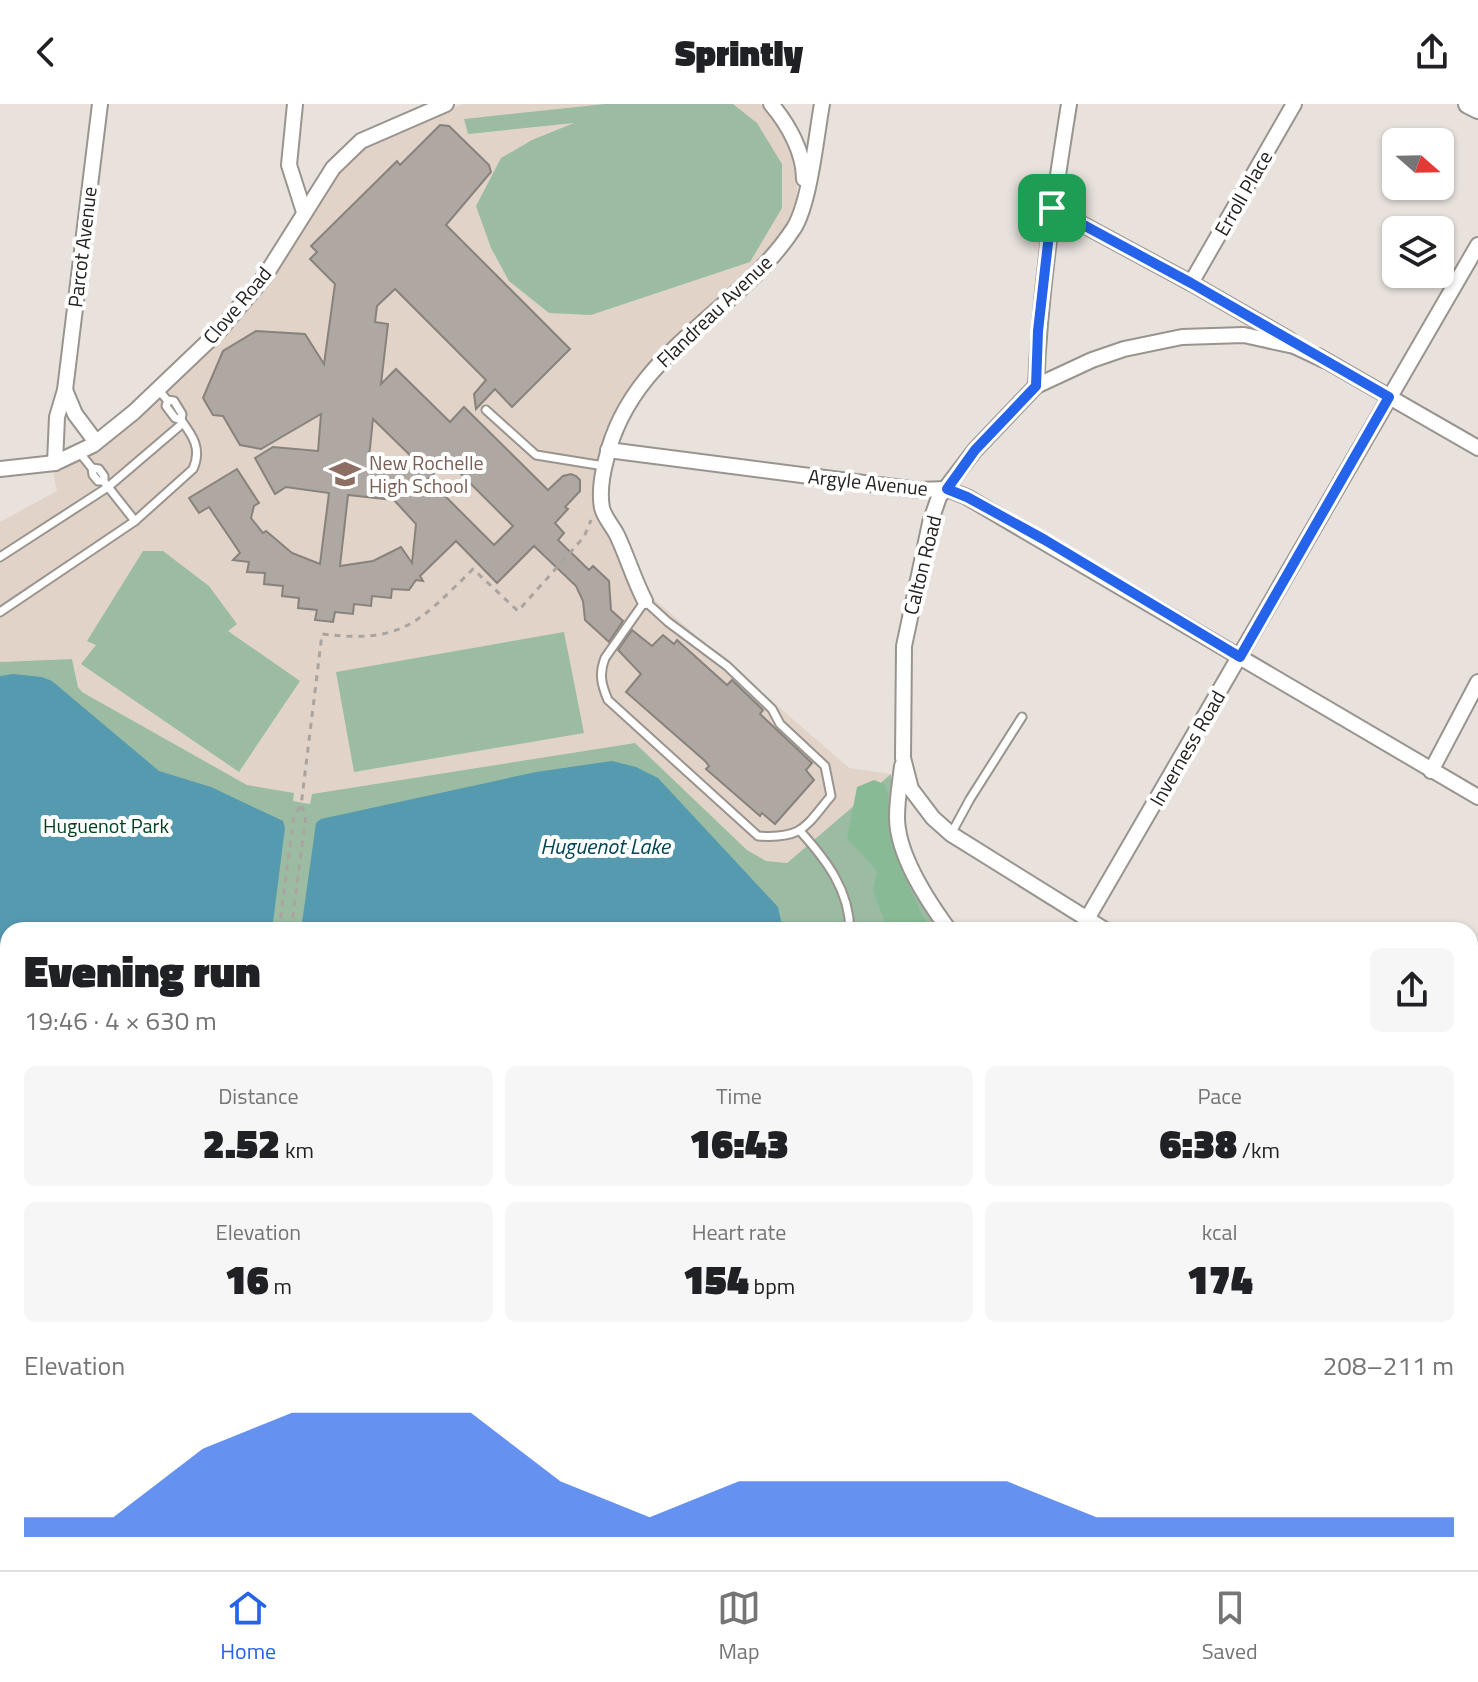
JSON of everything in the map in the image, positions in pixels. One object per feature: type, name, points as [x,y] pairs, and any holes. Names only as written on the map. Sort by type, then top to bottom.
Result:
[{"type":"street","name":"Parcot Avenue","points":[[55,463],[57,417],[65,390],[100,104]]},
{"type":"street","points":[[295,104],[289,165],[304,212]]},
{"type":"street","name":"Clove Road","points":[[0,469],[55,463],[96,442],[163,395],[265,276],[333,168],[361,141],[446,104]]},
{"type":"street","points":[[771,104],[788,128],[799,152],[804,169],[804,203]]},
{"type":"street","name":"Flandreau Avenue","points":[[645,601],[602,506],[601,481],[614,430],[635,394],[664,356],[749,283],[796,225],[804,203],[822,104]]},
{"type":"street","points":[[1036,386],[1038,331],[1052,208],[1069,104]]},
{"type":"street","name":"Erroll Place","points":[[1191,283],[1294,104]]},
{"type":"street","points":[[1468,104],[1478,109]]},
{"type":"street","points":[[1052,208],[1191,283],[1478,448]]},
{"type":"street","name":"Inverness Road","points":[[1087,919],[1478,245]]},
{"type":"street","name":"Calton Road","points":[[1092,922],[951,834],[933,818],[911,789],[903,758],[904,646],[930,523],[939,497],[975,450],[1036,386],[1092,360],[1124,349],[1182,337],[1244,335],[1294,346],[1324,360]]},
{"type":"street","points":[[65,390],[75,414],[96,442]]},
{"type":"street","name":"Argyle Avenue","points":[[608,450],[918,490],[947,489],[1045,540],[1478,797]]},
{"type":"street","points":[[1431,771],[1478,682]]},
{"type":"street","points":[[903,758],[897,816],[899,832],[912,870],[943,922]]},
{"type":"lane","points":[[0,612],[135,521],[193,469],[198,458],[197,446],[182,422],[166,406],[163,395]]},
{"type":"lane","points":[[486,410],[536,455],[604,466]]},
{"type":"lane","points":[[0,557],[106,484],[182,422]]},
{"type":"lane","points":[[79,452],[92,468],[93,475],[106,484],[135,521]]},
{"type":"lane","points":[[645,601],[727,666],[772,709],[780,724],[825,766],[831,796],[801,832],[778,837],[758,836],[608,700],[601,668],[645,601]]},
{"type":"lane","points":[[951,834],[1022,717]]},
{"type":"lane","points":[[801,832],[825,860],[844,892],[849,922]]},
{"type":"path","points":[[280,922],[294,815],[301,806],[322,634],[376,636],[412,624],[425,616],[473,569],[518,611],[584,537],[593,514]]},
{"type":"path","points":[[292,922],[306,815],[301,806]]},
{"type":"shaded area","name":"New Rochelle High School","points":[[463,104],[760,104],[771,114],[793,155],[798,182],[795,208],[777,240],[748,277],[685,329],[630,388],[605,430],[597,475],[607,507],[654,599],[849,768],[891,774],[787,863],[766,861],[747,850],[635,743],[312,794],[311,804],[247,785],[82,692],[72,659],[0,662],[0,522],[57,491],[53,472],[109,441],[268,281],[337,173],[370,143]]},
{"type":"green space","points":[[605,104],[733,104],[757,123],[782,164],[782,208],[750,262],[591,315],[549,313],[509,281],[491,248],[476,206],[501,158],[532,140],[574,123],[468,134],[464,119]]},
{"type":"green space","points":[[143,551],[163,551],[209,586],[237,624],[228,631],[300,681],[239,772],[81,664],[96,645],[87,641]]},
{"type":"green space","points":[[564,632],[584,733],[354,772],[336,672]]},
{"type":"green space","name":"Huguenot Park","points":[[72,659],[82,692],[247,785],[294,793],[293,801],[310,804],[312,794],[635,743],[747,850],[766,861],[787,863],[891,774],[892,816],[940,922],[0,922],[0,662]]},
{"type":"green space","points":[[874,780],[884,784],[887,789],[896,856],[927,922],[885,922],[873,891],[877,871],[847,838],[857,787]]},
{"type":"water","points":[[13,674],[52,681],[159,771],[211,787],[283,821],[285,828],[273,922],[0,922],[0,676]]},
{"type":"water","name":"Huguenot Lake","points":[[612,761],[636,767],[658,778],[778,907],[781,922],[302,922],[316,823],[321,819],[536,772]]},
{"type":"building","name":"New Rochelle High School","points":[[440,125],[449,126],[489,165],[491,172],[446,225],[570,349],[512,407],[495,389],[476,409],[474,394],[486,380],[395,289],[377,306],[375,322],[388,324],[381,384],[396,369],[450,422],[464,407],[548,490],[563,476],[571,474],[580,480],[580,491],[555,523],[564,533],[558,540],[589,570],[593,566],[609,581],[611,610],[623,621],[609,642],[585,620],[583,601],[576,586],[534,546],[497,583],[456,541],[420,576],[423,581],[416,580],[409,590],[392,589],[391,598],[372,596],[371,606],[354,604],[353,614],[335,612],[333,622],[315,620],[317,610],[298,608],[299,598],[282,596],[283,586],[264,584],[265,573],[247,572],[249,562],[233,560],[240,553],[209,507],[199,513],[189,498],[237,469],[259,503],[254,506],[251,518],[263,533],[266,531],[292,553],[320,564],[329,493],[286,487],[275,494],[255,458],[273,447],[318,451],[321,414],[261,449],[240,445],[223,416],[213,415],[203,398],[223,351],[256,331],[305,334],[324,364],[335,284],[310,259],[317,252],[311,246],[397,161],[400,165]],"holes":[[[373,419],[418,463],[369,457]],[[447,460],[513,526],[494,545],[428,479]],[[348,495],[394,500],[416,524],[412,563],[401,547],[373,561],[340,566]]]},
{"type":"building","points":[[632,630],[652,646],[663,635],[674,644],[677,640],[727,685],[732,680],[763,710],[760,714],[812,763],[806,770],[814,780],[775,824],[762,813],[760,816],[706,769],[709,766],[705,761],[626,692],[641,674],[618,650]]},
{"type":"place","name":"New Rochelle High School","points":[[345,474]]},
{"type":"route","points":[[1052,208],[1191,283],[1389,397],[1240,657],[1045,540],[947,489],[975,450],[1036,386],[1038,331],[1052,208]]}]
